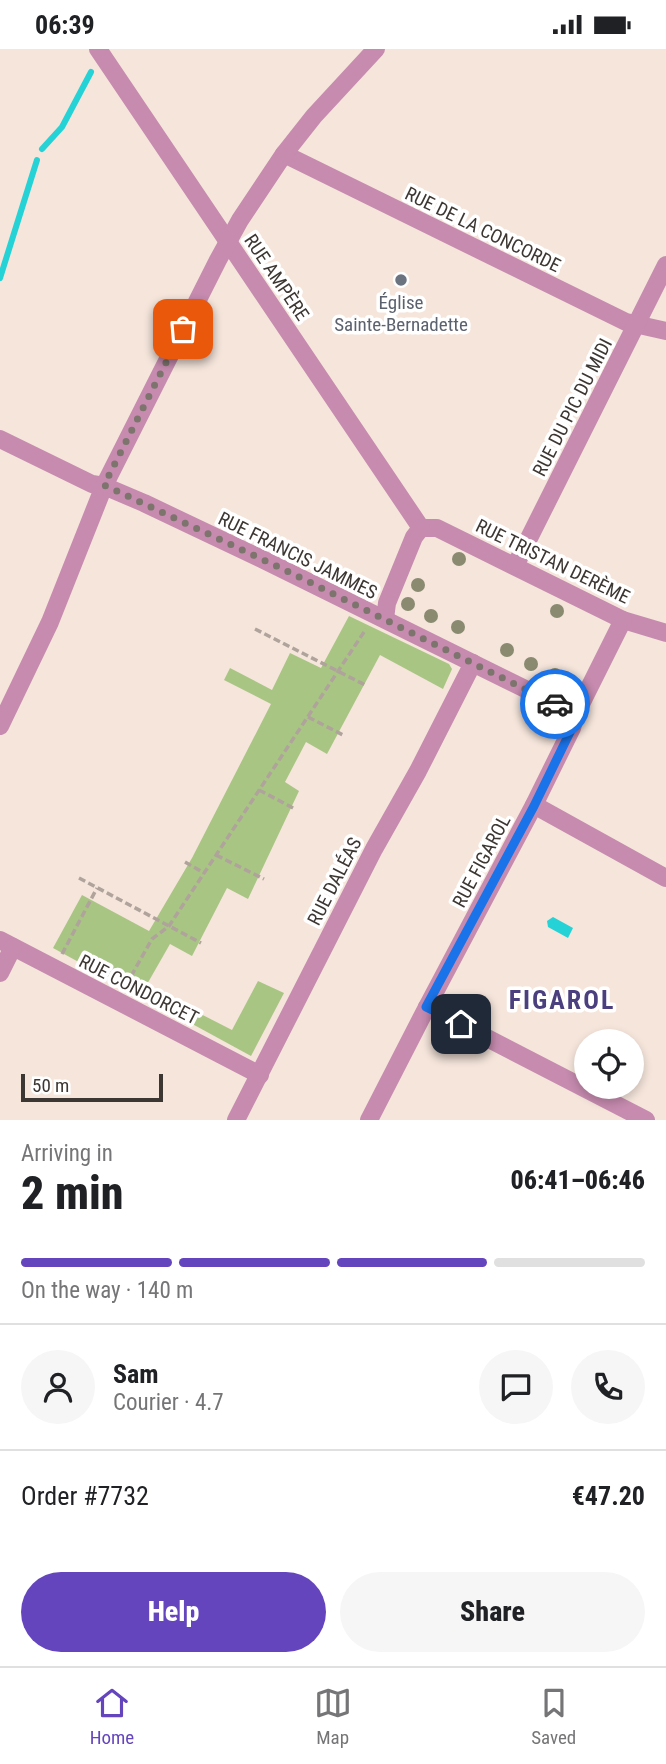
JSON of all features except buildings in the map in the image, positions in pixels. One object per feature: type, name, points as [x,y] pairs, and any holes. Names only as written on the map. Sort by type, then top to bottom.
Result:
[{"type":"street","name":"RUE AMPÈRE","points":[[98,49],[421,528]]},
{"type":"street","points":[[0,726],[46,632],[104,485],[228,242],[284,154],[314,116],[376,49]]},
{"type":"street","name":"RUE DE LA CONCORDE","points":[[284,154],[626,322],[666,331]]},
{"type":"street","name":"RUE DU PIC DU MIDI","points":[[515,566],[666,265]]},
{"type":"street","name":"RUE FRANCIS JAMMES","points":[[0,439],[92,484],[104,485],[285,570],[576,714]]},
{"type":"street","points":[[380,617],[414,537],[421,528]]},
{"type":"street","name":"RUE TRISTAN DERÈME","points":[[421,528],[437,528],[623,620],[666,633]]},
{"type":"street","name":"RUE FIGAROL","points":[[369,1120],[426,1007],[534,806],[623,620]]},
{"type":"street","name":"RUE DALÉAS","points":[[236,1120],[374,849],[418,771],[473,663]]},
{"type":"street","points":[[534,806],[666,878]]},
{"type":"street","points":[[0,973],[7,943]]},
{"type":"street","name":"RUE CONDORCET","points":[[7,943],[260,1075]]},
{"type":"street","points":[[426,1007],[646,1120]]},
{"type":"path","points":[[117,1001],[152,939],[169,926],[338,670],[380,617]]},
{"type":"path","points":[[255,629],[367,685]]},
{"type":"path","points":[[308,717],[343,735]]},
{"type":"path","points":[[259,790],[295,810]]},
{"type":"path","points":[[216,855],[264,879]]},
{"type":"path","points":[[186,862],[204,873]]},
{"type":"path","points":[[79,878],[201,943]]},
{"type":"path","points":[[54,968],[97,888]]},
{"type":"green space","points":[[349,616],[449,664],[452,669],[443,689],[380,655],[327,754],[306,742],[285,782],[299,791],[248,899],[227,888],[192,956],[170,944],[146,986],[232,1030],[258,981],[284,993],[251,1056],[53,948],[82,895],[149,931],[192,858],[271,704],[224,680],[230,668],[272,690],[290,653],[321,668]]},
{"type":"water","points":[[553,917],[573,928],[568,938],[548,927],[547,921]]},
{"type":"water","points":[[539,992],[552,1000],[547,1010],[538,1005],[527,1004],[528,996]]},
{"type":"waterway","points":[[42,149],[62,127],[91,72]]},
{"type":"waterway","points":[[0,278],[37,160]]},
{"type":"way so far","points":[[183,329],[104,485],[285,570],[555,704]]},
{"type":"place","name":"Église Sainte-Bernadette","points":[[401,280]]},
{"type":"district","name":"FIGAROL","points":[[562,1000]]},
{"type":"route","points":[[461,1024],[426,1007],[534,806],[572,728],[576,714],[555,704]]}]
